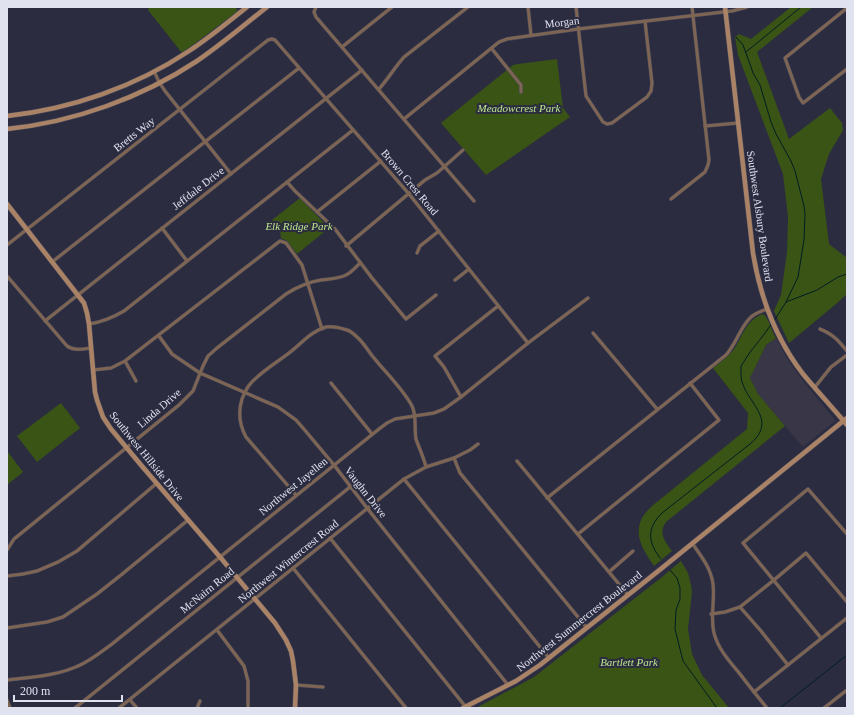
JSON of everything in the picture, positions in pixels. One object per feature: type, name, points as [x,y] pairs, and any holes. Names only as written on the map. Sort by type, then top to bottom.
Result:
[{"type":"street","points":[[7,116],[47,110],[81,101],[121,87],[154,71],[189,51],[247,7]]},
{"type":"street","points":[[7,129],[49,122],[83,114],[126,99],[196,61],[267,7]]},
{"type":"street","points":[[316,7],[314,12],[316,16],[445,165],[474,201]]},
{"type":"street","points":[[342,46],[392,7]]},
{"type":"street","points":[[459,7],[463,11]]},
{"type":"street","points":[[378,89],[387,80],[404,57],[468,7]]},
{"type":"street","points":[[528,7],[531,35]]},
{"type":"street","points":[[576,7],[586,96],[603,122],[607,124],[612,123],[647,97],[651,91],[652,83],[645,21]]},
{"type":"street","points":[[671,199],[705,172],[709,160],[692,7]]},
{"type":"street","name":"Morgan","points":[[404,119],[499,42],[507,39],[578,29],[693,16],[747,7]]},
{"type":"street","points":[[847,8],[784,58],[799,98],[803,103],[847,69]]},
{"type":"street","name":"Southwest Alsbury Boulevard","points":[[725,10],[755,264],[760,287],[767,309],[789,353],[814,387],[845,419],[847,425]]},
{"type":"street","name":"Brown Crest Road","points":[[272,39],[275,40],[409,194],[528,343]]},
{"type":"street","name":"Bretts Way","points":[[7,245],[268,40],[272,39]]},
{"type":"street","points":[[492,49],[520,85],[521,92]]},
{"type":"street","points":[[52,262],[299,68]]},
{"type":"street","name":"Jeffdale Drive","points":[[45,321],[362,70]]},
{"type":"street","points":[[154,71],[165,91],[231,174]]},
{"type":"street","points":[[705,126],[738,123]]},
{"type":"street","points":[[89,324],[107,320],[124,311],[353,130]]},
{"type":"street","points":[[346,246],[425,180],[437,173],[463,150]]},
{"type":"street","points":[[317,212],[381,161]]},
{"type":"street","points":[[288,182],[295,191],[335,229],[346,246],[406,319],[436,295]]},
{"type":"street","name":"Southwest Hillside Drive","points":[[8,206],[84,303],[89,324],[96,396],[99,409],[111,429],[275,623],[286,640],[294,661],[296,685],[295,708]]},
{"type":"street","points":[[162,228],[187,261]]},
{"type":"street","points":[[417,253],[420,246],[439,231]]},
{"type":"street","points":[[93,370],[111,368],[126,361],[278,242],[282,241],[286,243],[302,266],[322,329]]},
{"type":"street","name":"Linda Drive","points":[[7,550],[14,539],[182,402],[193,390],[208,356],[217,348],[286,294],[296,288],[308,283],[338,278],[346,275],[360,263]]},
{"type":"street","points":[[455,280],[469,269]]},
{"type":"street","points":[[7,276],[67,346],[75,349],[91,348]]},
{"type":"street","name":"Northwest Jayellen","points":[[7,680],[49,675],[69,670],[95,656],[112,644],[387,423],[395,419],[434,413],[444,409],[588,298]]},
{"type":"street","points":[[461,397],[444,367],[435,356],[498,306]]},
{"type":"street","points":[[547,498],[726,355],[732,348],[746,322],[751,317],[767,309]]},
{"type":"street","points":[[296,495],[246,437],[240,415],[242,400],[250,385],[262,373],[315,331],[327,327],[347,330],[356,335],[405,396],[412,406],[415,416],[416,438],[424,457],[426,467]]},
{"type":"street","points":[[820,329],[837,338],[847,351]]},
{"type":"street","points":[[593,333],[657,409]]},
{"type":"street","name":"Vaughn Drive","points":[[159,336],[172,354],[200,373],[278,407],[296,420],[334,465],[508,685]]},
{"type":"street","points":[[814,387],[831,367],[847,355]]},
{"type":"street","points":[[126,361],[136,381]]},
{"type":"street","points":[[331,383],[372,434]]},
{"type":"street","points":[[578,534],[719,420],[690,383]]},
{"type":"street","points":[[767,708],[729,660],[714,634],[712,622],[713,583],[709,570],[702,556],[692,543],[845,419]]},
{"type":"street","name":"Northwest Wintercrest Road","points":[[119,708],[404,479],[426,467],[454,458],[478,444]]},
{"type":"street","points":[[454,458],[460,473],[587,628]]},
{"type":"street","points":[[517,461],[628,595]]},
{"type":"street","points":[[404,479],[549,658]]},
{"type":"street","points":[[7,576],[36,571],[58,562],[77,551],[157,483]]},
{"type":"street","name":"McNairn Road","points":[[74,708],[350,487]]},
{"type":"street","points":[[821,638],[743,542],[808,489],[847,534]]},
{"type":"street","points":[[7,628],[47,622],[63,617],[121,576],[188,520]]},
{"type":"street","points":[[330,538],[464,707]]},
{"type":"street","name":"Northwest Summercrest Boulevard","points":[[464,707],[516,682],[587,628],[692,543]]},
{"type":"street","points":[[609,572],[633,551]]},
{"type":"street","points":[[712,614],[725,612],[740,607],[806,553],[847,602]]},
{"type":"street","points":[[293,568],[406,708]]},
{"type":"street","points":[[740,607],[788,666]]},
{"type":"street","points":[[754,692],[847,618]]},
{"type":"street","points":[[217,630],[244,666],[248,680],[248,708]]},
{"type":"street","points":[[296,685],[323,687]]},
{"type":"street","points":[[824,708],[847,690]]},
{"type":"street","points":[[7,700],[10,708]]},
{"type":"street","points":[[130,700],[137,708]]},
{"type":"street","points":[[197,708],[200,701]]},
{"type":"shaded area","points":[[776,338],[799,376],[835,420],[804,446],[802,446],[758,394],[750,378],[766,345]]},
{"type":"green space","points":[[149,7],[235,7],[238,11],[182,53],[148,10]]},
{"type":"green space","points":[[791,7],[813,7],[757,52],[789,139],[830,108],[842,123],[843,130],[829,154],[821,179],[829,244],[847,258],[847,294],[789,343],[774,311],[781,295],[787,252],[788,217],[783,174],[738,55],[735,37],[739,34],[751,39]]},
{"type":"green space","name":"Meadowcrest Park","points":[[557,59],[563,108],[570,117],[486,175],[441,123],[513,65]]},
{"type":"green space","name":"Elk Ridge Park","points":[[300,198],[329,228],[297,254],[287,241],[281,238],[280,229],[272,220]]},
{"type":"green space","points":[[763,314],[776,338],[766,345],[750,378],[758,394],[785,426],[666,522],[663,530],[663,537],[672,551],[654,566],[643,549],[639,537],[640,525],[644,515],[652,506],[747,429],[748,413],[713,368],[732,352],[748,325]]},
{"type":"green space","points":[[61,403],[80,428],[37,462],[17,436]]},
{"type":"green space","points":[[7,451],[23,472],[7,485]]},
{"type":"green space","name":"Bartlett Park","points":[[681,561],[688,573],[692,592],[688,629],[692,654],[702,675],[729,708],[476,708],[534,677]]},
{"type":"waterway","points":[[746,52],[801,7]]},
{"type":"waterway","points":[[736,37],[743,45],[753,73],[760,85],[771,122],[791,161],[804,206],[804,240],[798,277],[786,302],[774,321]]},
{"type":"waterway","points":[[786,302],[817,290],[838,277],[847,274]]},
{"type":"waterway","points":[[661,559],[651,542],[651,530],[657,519],[662,513],[750,444],[759,434],[762,425],[761,417],[742,382],[741,366],[772,323]]},
{"type":"waterway","points":[[670,570],[677,578],[680,588],[680,599],[676,610],[675,629],[683,661],[717,708]]},
{"type":"waterway","points":[[780,708],[847,655]]}]
